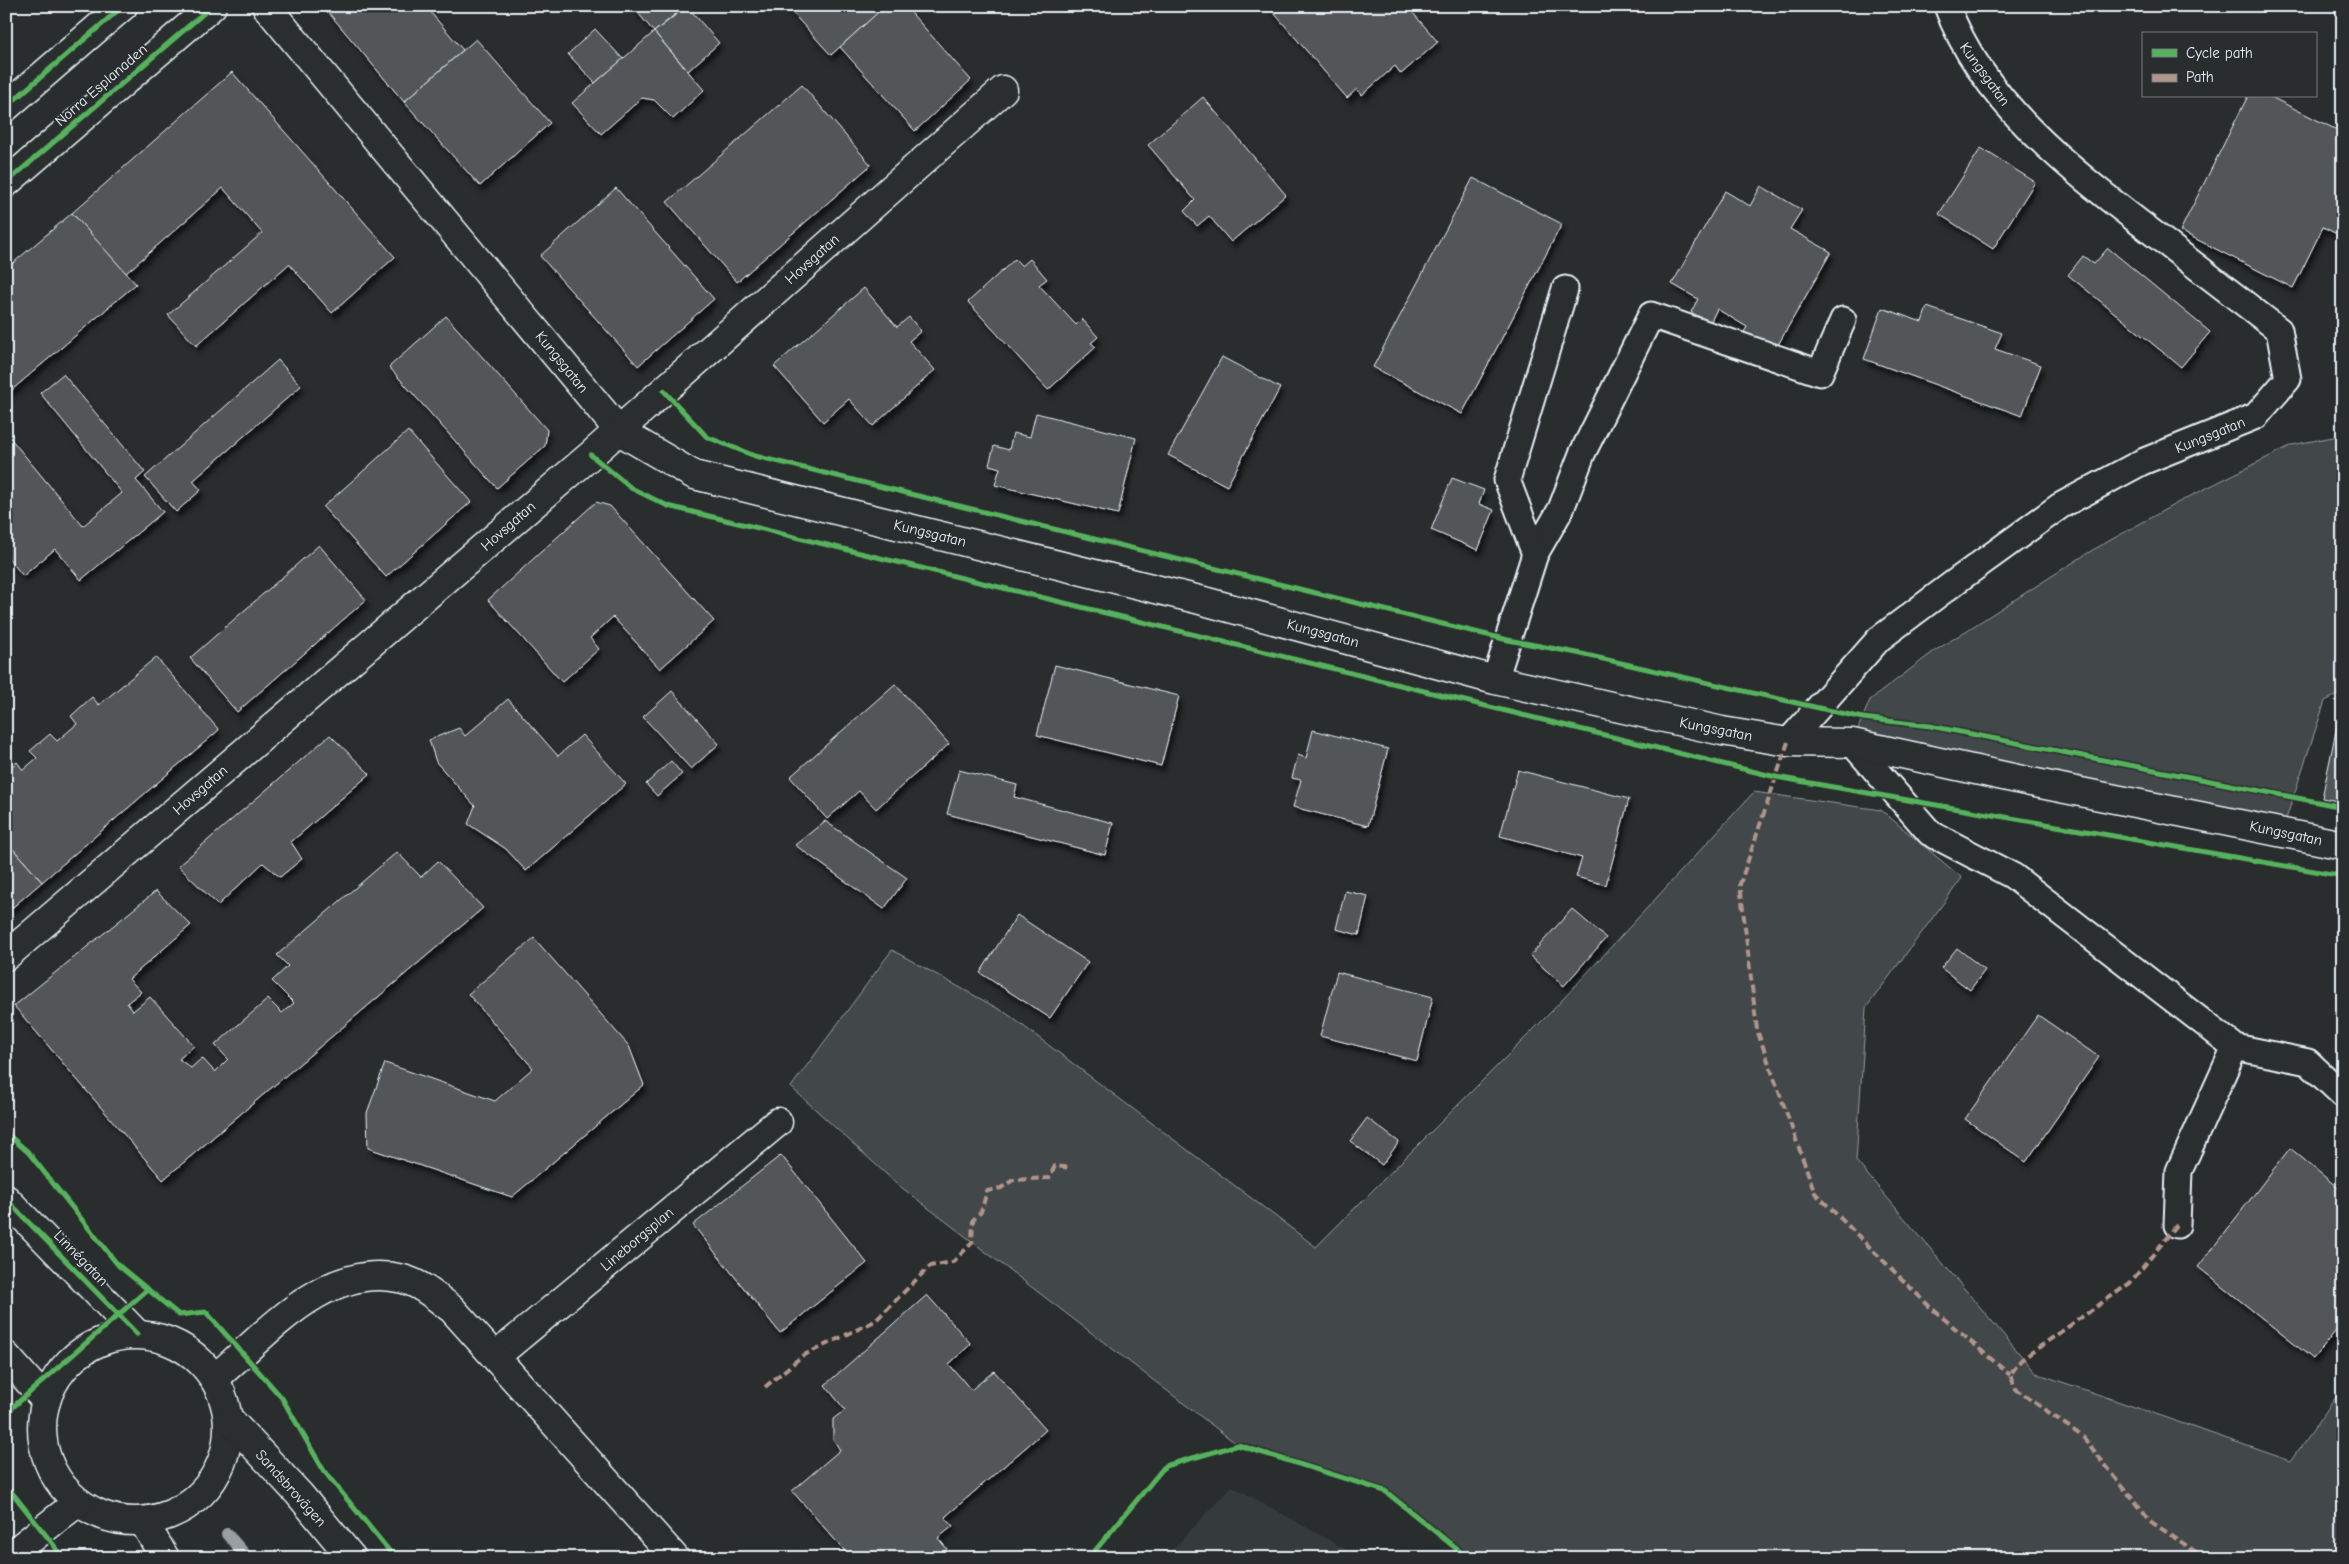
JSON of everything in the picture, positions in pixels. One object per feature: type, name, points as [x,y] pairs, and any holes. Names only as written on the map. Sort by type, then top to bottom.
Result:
[{"type":"street","points":[[6,108],[123,6]]},
{"type":"street","name":"Norra Esplanaden","points":[[6,183],[212,6]]},
{"type":"street","name":"Kungsgatan","points":[[266,6],[618,431],[694,474],[1200,600],[1495,680],[1722,732],[1788,742],[1852,743],[2031,782],[2343,845]]},
{"type":"street","name":"Hovsgatan","points":[[6,956],[618,431],[1003,90]]},
{"type":"street","name":"Lineborgsplan","points":[[496,1356],[778,1122]]},
{"type":"street","name":"Linnégatan","points":[[6,1199],[137,1334]]},
{"type":"street","points":[[215,1378],[306,1299],[327,1288],[367,1277],[383,1276],[405,1280],[423,1287],[452,1309],[496,1356],[676,1558]]},
{"type":"street","points":[[137,1334],[167,1339],[194,1354],[215,1378],[224,1398],[229,1419],[227,1448],[216,1475],[197,1498],[172,1514],[143,1521],[120,1520],[98,1514],[78,1502],[59,1482],[46,1456],[42,1429],[46,1401],[59,1374],[80,1352],[107,1338],[137,1334]]},
{"type":"street","points":[[6,1356],[46,1401]]},
{"type":"street","name":"Sandsbrovägen","points":[[229,1419],[299,1494],[352,1558]]},
{"type":"street","points":[[7,1558],[78,1502]]},
{"type":"street","points":[[143,1521],[165,1558]]},
{"type":"lane","name":"Kungsgatan","points":[[1788,742],[1878,640],[1955,582],[2060,506],[2142,462],[2256,416],[2288,379],[2279,330],[2068,165],[2005,103],[1957,34],[1946,6]]},
{"type":"lane","points":[[1535,554],[1507,480],[1565,289]]},
{"type":"lane","points":[[1495,680],[1535,554],[1561,509],[1582,454],[1651,315],[1820,373],[1844,320]]},
{"type":"lane","points":[[1852,743],[1930,833],[2013,876],[2235,1047],[2308,1062],[2343,1094]]},
{"type":"lane","points":[[2177,1225],[2179,1170],[2235,1047]]},
{"type":"shaded area","points":[[2343,435],[2343,692],[2325,701],[2282,831],[1852,743],[1870,700],[1933,652],[2091,551],[2177,503],[2292,445]]},
{"type":"shaded area","points":[[1754,792],[1881,810],[1962,878],[1866,1008],[1856,1161],[2036,1373],[2291,1461],[2343,1387],[2343,1558],[1468,1558],[1385,1491],[1238,1445],[897,1184],[791,1087],[892,950],[1006,1013],[1316,1247],[1552,1011]]},
{"type":"shaded area","points":[[1232,1486],[1361,1558],[1165,1558]]},
{"type":"building","points":[[329,6],[425,6],[463,50],[404,102],[328,12]]},
{"type":"building","points":[[632,6],[685,6],[654,32]]},
{"type":"building","points":[[687,6],[719,43],[688,71],[654,32]]},
{"type":"building","points":[[786,6],[874,6],[879,12],[831,55]]},
{"type":"building","points":[[885,6],[905,6],[971,80],[915,131],[840,47]]},
{"type":"building","points":[[1268,6],[1407,6],[1438,42],[1401,74],[1395,66],[1362,95],[1357,89],[1347,98]]},
{"type":"building","points":[[595,29],[623,59],[595,83],[568,54]]},
{"type":"building","points":[[654,32],[704,90],[673,119],[654,100],[642,98],[601,134],[572,103]]},
{"type":"building","points":[[476,39],[550,123],[480,186],[404,102]]},
{"type":"building","points":[[232,72],[395,257],[332,313],[289,264],[196,346],[168,315],[262,233],[223,188],[125,274],[72,213]]},
{"type":"building","points":[[802,85],[871,165],[737,282],[667,202]]},
{"type":"building","points":[[1203,97],[1286,195],[1231,242],[1209,216],[1197,226],[1184,211],[1195,200],[1148,145]]},
{"type":"building","points":[[2247,98],[2273,98],[2341,132],[2343,129],[2343,237],[2323,227],[2293,288],[2180,231]]},
{"type":"building","points":[[1981,148],[2035,182],[1993,249],[1939,214]]},
{"type":"building","points":[[1473,178],[1562,224],[1462,414],[1373,367]]},
{"type":"building","points":[[1761,186],[1802,210],[1790,229],[1831,252],[1775,350],[1744,332],[1747,327],[1717,309],[1710,323],[1691,312],[1698,299],[1672,284],[1725,191],[1750,206]]},
{"type":"building","points":[[616,188],[714,299],[638,366],[540,256]]},
{"type":"building","points":[[72,213],[136,284],[6,395],[6,269]]},
{"type":"building","points":[[2108,248],[2210,332],[2181,367],[2068,275],[2083,256],[2094,264]]},
{"type":"building","points":[[1015,259],[1022,266],[1030,259],[1047,279],[1039,285],[1076,325],[1082,319],[1098,337],[1091,343],[1096,347],[1048,390],[968,302]]},
{"type":"building","points":[[864,288],[897,327],[909,317],[921,331],[909,341],[935,370],[873,426],[849,399],[823,422],[774,366]]},
{"type":"building","points":[[1927,307],[2002,333],[1995,349],[2041,365],[2022,416],[1864,359],[1882,308],[1922,322]]},
{"type":"building","points":[[446,316],[547,430],[545,446],[497,488],[389,367]]},
{"type":"building","points":[[1222,357],[1280,388],[1227,486],[1168,455]]},
{"type":"building","points":[[278,360],[301,386],[193,481],[201,490],[176,512],[145,477]]},
{"type":"building","points":[[63,374],[145,472],[136,480],[163,512],[81,580],[55,549],[23,576],[6,555],[6,433],[83,526],[122,493],[40,393]]},
{"type":"building","points":[[1036,413],[1136,438],[1118,514],[995,485],[1000,468],[989,465],[994,446],[1009,450],[1013,433],[1030,437]]},
{"type":"building","points":[[408,431],[471,502],[386,577],[323,507]]},
{"type":"building","points":[[1452,478],[1484,490],[1479,504],[1494,510],[1478,550],[1431,530]]},
{"type":"building","points":[[596,502],[610,506],[714,621],[660,669],[613,617],[590,638],[599,649],[562,682],[488,600]]},
{"type":"building","points":[[319,545],[366,600],[237,712],[190,658]]},
{"type":"building","points":[[156,657],[219,730],[42,882],[6,841],[6,771],[17,762],[23,770],[37,758],[30,751],[50,734],[57,741],[77,724],[71,716],[92,697],[99,705]]},
{"type":"building","points":[[1055,665],[1179,696],[1161,766],[1037,735]]},
{"type":"building","points":[[895,684],[949,744],[876,809],[859,791],[827,819],[790,777]]},
{"type":"building","points":[[672,691],[719,744],[691,769],[643,717]]},
{"type":"building","points":[[508,699],[558,756],[582,735],[626,784],[526,871],[506,849],[468,824],[475,806],[436,762],[429,740],[459,728],[465,736]]},
{"type":"building","points":[[2338,721],[2343,722],[2343,802],[2322,798]]},
{"type":"building","points":[[1313,730],[1388,749],[1368,826],[1293,807],[1301,780],[1292,778],[1298,755],[1306,758]]},
{"type":"building","points":[[330,735],[370,774],[291,842],[302,859],[280,877],[263,863],[218,905],[178,866]]},
{"type":"building","points":[[671,761],[682,774],[657,796],[646,784]]},
{"type":"building","points":[[959,770],[1017,785],[1014,797],[1113,823],[1105,855],[947,814]]},
{"type":"building","points":[[1518,770],[1629,799],[1606,885],[1576,877],[1582,858],[1500,836]]},
{"type":"building","points":[[825,821],[907,878],[884,909],[795,845]]},
{"type":"building","points":[[6,841],[42,882],[6,913]]},
{"type":"building","points":[[397,852],[421,877],[438,861],[483,908],[163,1180],[14,1006],[156,891],[191,925],[129,979],[141,992],[127,1003],[133,1011],[150,997],[194,1046],[179,1059],[191,1068],[202,1058],[215,1072],[228,1059],[215,1045],[268,999],[282,1013],[294,1003],[272,981],[288,966],[277,955]]},
{"type":"building","points":[[1345,891],[1368,896],[1359,935],[1336,929]]},
{"type":"building","points":[[1572,909],[1606,938],[1564,986],[1530,956]]},
{"type":"building","points":[[1017,915],[1088,962],[1050,1018],[980,973]]},
{"type":"building","points":[[534,938],[629,1046],[644,1085],[512,1197],[368,1148],[367,1113],[385,1063],[495,1101],[533,1068],[468,994]]},
{"type":"building","points":[[1957,948],[1985,970],[1970,990],[1941,968]]},
{"type":"building","points":[[1337,972],[1433,997],[1417,1061],[1320,1036]]},
{"type":"building","points":[[2038,1015],[2099,1057],[2026,1162],[1965,1119]]},
{"type":"building","points":[[1367,1118],[1399,1142],[1382,1165],[1350,1141]]},
{"type":"building","points":[[2290,1148],[2343,1192],[2343,1322],[2313,1359],[2198,1267]]},
{"type":"building","points":[[781,1155],[867,1263],[780,1333],[693,1225]]},
{"type":"building","points":[[927,1295],[971,1344],[949,1364],[971,1390],[994,1371],[1046,1430],[945,1517],[953,1526],[938,1538],[947,1549],[938,1558],[851,1558],[792,1491],[840,1450],[833,1439],[833,1419],[845,1410],[825,1385]]},
{"type":"waterway","points":[[227,1534],[248,1558]]},
{"type":"marked path","points":[[1788,742],[1740,884],[1757,1030],[1815,1193],[1929,1306],[2010,1375]]},
{"type":"marked path","points":[[765,1387],[802,1356],[875,1321],[930,1266],[953,1262],[972,1243],[973,1220],[981,1212],[987,1191],[1001,1188],[1013,1180],[1049,1178],[1055,1166],[1071,1168]]},
{"type":"marked path","points":[[2177,1225],[2130,1283],[2021,1360],[2010,1375],[2016,1389],[2083,1437],[2150,1521],[2205,1558]]},
{"type":"cycle path","points":[[6,107],[123,6]]},
{"type":"cycle path","points":[[6,183],[212,6]]},
{"type":"cycle path","points":[[664,391],[707,437],[755,456],[1508,640],[1577,653],[1863,718],[1930,726],[2343,807]]},
{"type":"cycle path","points":[[591,455],[631,488],[668,506],[1776,777],[2343,876]]},
{"type":"cycle path","points":[[6,1133],[28,1152],[118,1265],[179,1315],[206,1312],[282,1398],[324,1471],[395,1558]]},
{"type":"cycle path","points":[[6,1199],[137,1334]]},
{"type":"cycle path","points":[[6,1413],[148,1289]]},
{"type":"cycle path","points":[[1089,1558],[1165,1466],[1238,1445],[1385,1491],[1468,1558]]},
{"type":"cycle path","points":[[6,1485],[64,1558]]}]
